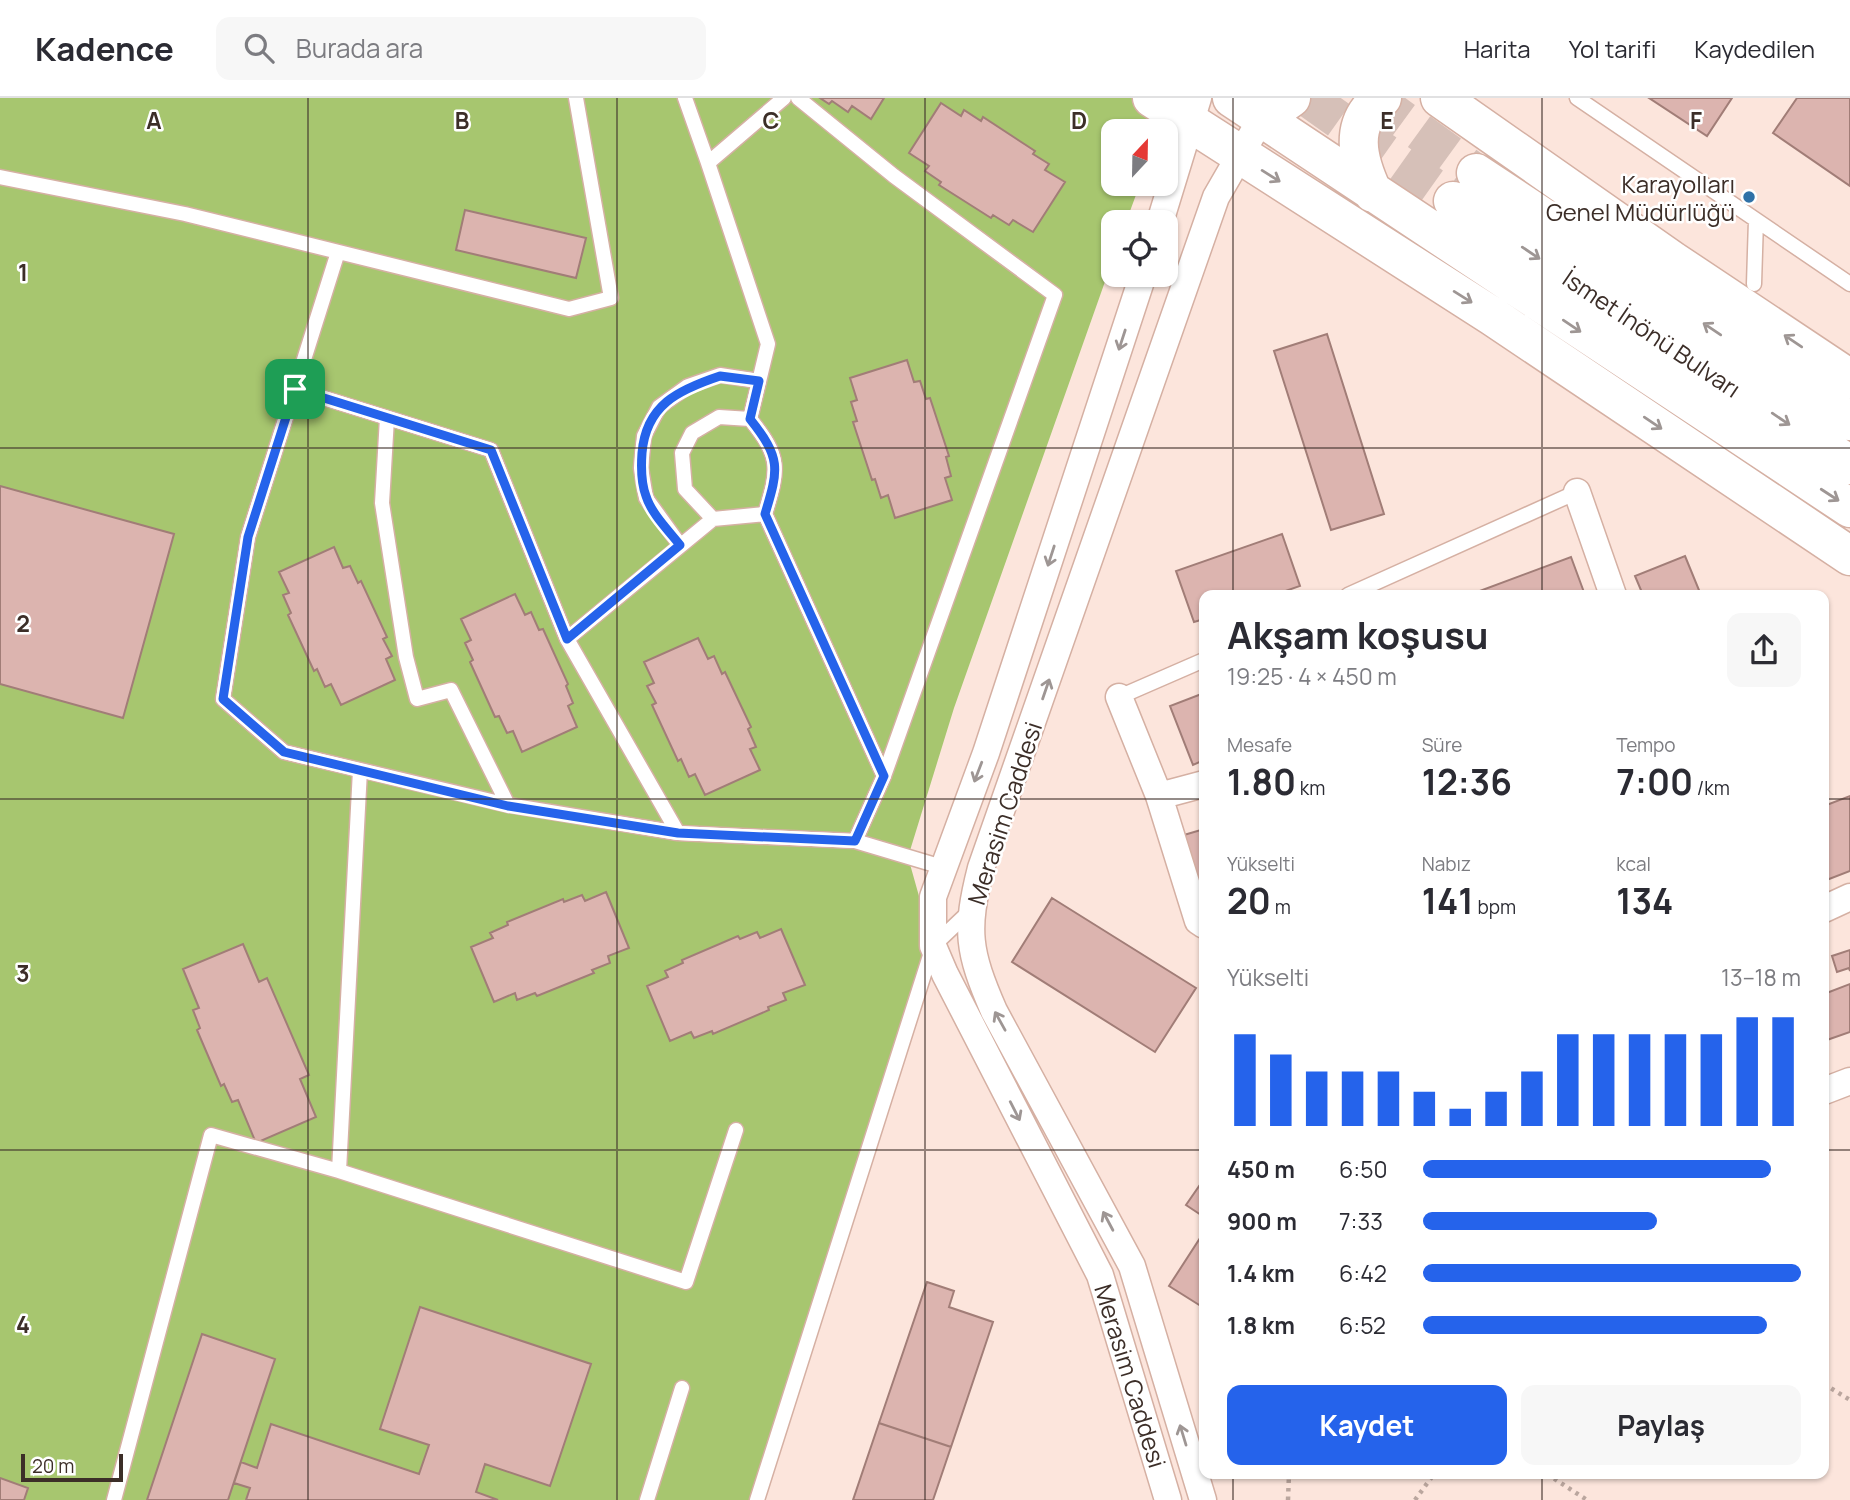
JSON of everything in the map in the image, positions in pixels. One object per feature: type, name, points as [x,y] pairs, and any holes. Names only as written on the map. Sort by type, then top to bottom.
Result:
[{"type":"main road","points":[[1152,98],[1195,112],[1237,155],[1492,316],[1850,556]]},
{"type":"main road","points":[[1373,193],[1361,168],[1357,140],[1365,118],[1382,98]]},
{"type":"main road","points":[[1440,98],[1850,379]]},
{"type":"main road","points":[[1484,98],[1605,185],[1850,347]]},
{"type":"main road","points":[[1261,105],[1373,193],[1850,508]]},
{"type":"main road","name":"İsmet İnönü Bulvarı","points":[[1850,421],[1465,187],[1850,465]]},
{"type":"street","name":"Merasim Caddesi","points":[[1203,1500],[1132,1266],[994,1011],[979,975],[971,943],[970,911],[981,868],[1216,197],[1261,105]]},
{"type":"street","points":[[1164,210],[1195,112]]},
{"type":"street","name":"Merasim Caddesi","points":[[1139,287],[986,753],[942,867],[933,897],[933,946],[1100,1275],[1168,1500]]},
{"type":"street","points":[[1577,492],[1611,590]]},
{"type":"street","points":[[1119,698],[1159,796],[1199,922]]},
{"type":"street","points":[[1159,796],[1199,785]]},
{"type":"street","points":[[1829,907],[1850,897]]},
{"type":"street","points":[[1829,1089],[1850,1081]]},
{"type":"lane","points":[[685,98],[768,344],[750,419]]},
{"type":"lane","points":[[708,163],[783,98]]},
{"type":"lane","points":[[798,98],[894,176],[1055,295],[884,776],[855,841]]},
{"type":"lane","points":[[1577,98],[1850,284]]},
{"type":"lane","points":[[0,177],[185,214],[569,309],[611,298],[572,99]]},
{"type":"lane","points":[[1754,284],[1756,220]]},
{"type":"lane","points":[[338,252],[248,537],[223,699],[284,752],[508,806],[678,833],[855,841],[942,867]]},
{"type":"lane","points":[[680,545],[646,498],[641,468],[644,436],[659,407],[688,386],[720,376],[759,381]]},
{"type":"lane","points":[[295,389],[491,450],[567,639],[678,833]]},
{"type":"lane","points":[[713,519],[685,489],[682,453],[692,433],[719,417],[750,419],[771,445],[773,456],[776,477],[765,514],[884,776]]},
{"type":"lane","points":[[387,418],[382,503],[406,657],[417,699],[451,690],[508,806]]},
{"type":"lane","points":[[1359,590],[1577,492]]},
{"type":"lane","points":[[567,639],[713,519],[765,514]]},
{"type":"lane","points":[[1119,698],[1199,662]]},
{"type":"lane","points":[[339,1171],[360,770]]},
{"type":"lane","points":[[757,1500],[933,946],[970,911]]},
{"type":"lane","points":[[114,1500],[211,1135],[339,1171],[686,1282],[736,1130]]},
{"type":"lane","points":[[647,1500],[682,1388]]},
{"type":"path","points":[[1829,1387],[1850,1401]]},
{"type":"path","points":[[1288,1500],[1289,1479]]},
{"type":"path","points":[[1415,1500],[1430,1479]]},
{"type":"path","points":[[1555,1479],[1587,1500]]},
{"type":"green space","points":[[0,98],[1152,98],[1167,108],[1163,119],[1101,119],[1101,196],[1136,196],[1130,210],[1101,210],[1103,287],[954,708],[908,857],[933,946],[757,1500],[0,1500]]},
{"type":"building","points":[[820,98],[884,98],[871,119],[852,106],[848,112],[832,101],[829,104]]},
{"type":"building","points":[[1649,98],[1732,98],[1707,136]]},
{"type":"building","points":[[1797,98],[1850,98],[1850,186],[1773,133]]},
{"type":"building","points":[[941,103],[961,116],[964,110],[981,121],[983,117],[1035,151],[1033,154],[1049,164],[1045,170],[1065,182],[1033,232],[1013,220],[1009,225],[993,215],[991,218],[939,185],[941,182],[925,171],[929,166],[909,153]]},
{"type":"building","points":[[465,210],[586,238],[576,278],[456,250]]},
{"type":"building","points":[[1327,334],[1384,514],[1331,530],[1274,351]]},
{"type":"building","points":[[907,360],[914,382],[920,381],[926,399],[930,398],[949,456],[946,457],[951,476],[945,478],[952,500],[895,518],[888,495],[881,498],[875,479],[872,480],[853,422],[857,421],[851,402],[857,400],[850,378]]},
{"type":"building","points":[[0,486],[174,534],[123,718],[0,684]]},
{"type":"building","points":[[1282,534],[1300,586],[1288,590],[1199,590],[1199,620],[1194,622],[1176,571]]},
{"type":"building","points":[[334,547],[343,568],[350,566],[358,583],[361,581],[387,637],[383,639],[392,656],[386,659],[395,680],[341,705],[331,684],[325,687],[317,669],[314,671],[288,615],[291,613],[283,595],[289,593],[279,572]]},
{"type":"building","points":[[1685,556],[1699,590],[1641,590],[1635,576]]},
{"type":"building","points":[[1571,557],[1583,590],[1482,590]]},
{"type":"building","points":[[515,594],[525,615],[531,612],[539,630],[543,629],[568,684],[566,686],[573,703],[568,706],[577,727],[522,752],[513,731],[507,733],[499,716],[495,717],[470,662],[473,660],[465,643],[471,640],[461,619]]},
{"type":"building","points":[[698,638],[708,659],[714,656],[722,674],[725,672],[751,727],[748,729],[756,747],[750,749],[760,770],[705,795],[695,774],[689,777],[681,759],[678,761],[652,705],[656,703],[647,686],[654,683],[644,662]]},
{"type":"building","points":[[1199,695],[1199,762],[1193,765],[1170,706]]},
{"type":"building","points":[[1850,796],[1850,871],[1829,879],[1829,804]]},
{"type":"building","points":[[1199,830],[1199,882],[1184,835]]},
{"type":"building","points":[[606,892],[629,948],[608,956],[610,963],[592,970],[594,973],[537,996],[535,993],[517,1000],[515,993],[494,1002],[471,947],[493,938],[490,933],[508,925],[507,922],[563,899],[564,902],[582,895],[585,901]]},
{"type":"building","points":[[1052,898],[1196,988],[1155,1052],[1012,962]]},
{"type":"building","points":[[781,929],[805,985],[783,993],[786,1000],[768,1007],[769,1010],[713,1034],[712,1031],[694,1038],[691,1032],[670,1041],[647,986],[668,977],[665,971],[683,963],[682,960],[738,936],[740,939],[757,932],[760,938]]},
{"type":"building","points":[[243,944],[259,982],[267,978],[309,1075],[300,1079],[316,1117],[256,1143],[238,1100],[232,1102],[224,1084],[221,1086],[197,1030],[200,1028],[193,1010],[199,1008],[183,969]]},
{"type":"building","points":[[1850,950],[1850,971],[1849,968],[1837,972],[1832,956]]},
{"type":"building","points":[[1850,984],[1850,1032],[1829,1039],[1829,992]]},
{"type":"building","points":[[1199,1186],[1199,1214],[1186,1205]]},
{"type":"building","points":[[1199,1240],[1199,1305],[1169,1286]]},
{"type":"building","points":[[927,1282],[954,1291],[949,1307],[993,1322],[951,1447],[879,1423]]},
{"type":"building","points":[[420,1307],[591,1364],[550,1486],[485,1464],[476,1492],[498,1500],[246,1500],[250,1488],[234,1483],[241,1462],[257,1468],[271,1424],[419,1474],[429,1445],[380,1429]]},
{"type":"building","points":[[202,1334],[275,1359],[228,1500],[147,1500]]},
{"type":"building","points":[[879,1423],[951,1447],[933,1500],[853,1500]]},
{"type":"building","points":[[0,1478],[28,1488],[24,1500],[0,1500]]},
{"type":"tunnel","points":[[1308,98],[1453,201]]},
{"type":"tunnel","points":[[1373,98],[1476,173]]},
{"type":"place","name":"Karayolları Genel Müdürlüğü","points":[[1749,197]]},
{"type":"route","points":[[720,376],[759,381],[750,419],[771,445],[776,477],[765,514],[884,776],[855,841],[678,833],[508,806],[284,752],[223,699],[248,537],[295,389],[491,450],[567,639],[680,545],[646,498],[641,468],[644,436],[659,407],[688,386],[720,376]]}]
